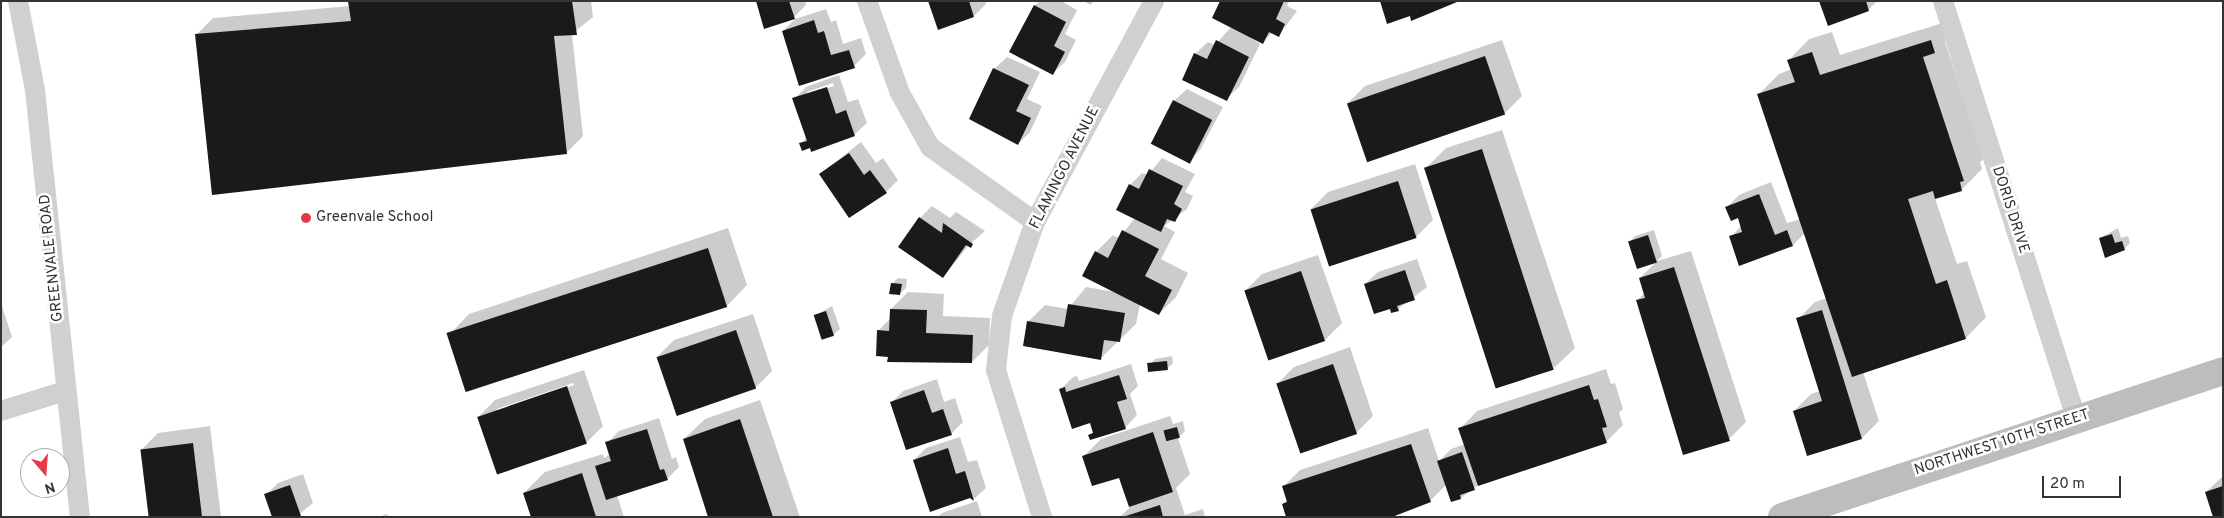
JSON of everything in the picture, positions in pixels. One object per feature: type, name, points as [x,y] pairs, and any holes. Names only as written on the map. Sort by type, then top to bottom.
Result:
[{"type":"main road","name":"NORTHWEST 10TH STREET","points":[[1782,517],[2223,371]]},
{"type":"street","name":"GREENVALE ROAD","points":[[18,1],[35,90],[80,517]]},
{"type":"street","points":[[867,1],[900,93],[930,147],[1035,222]]},
{"type":"street","name":"FLAMINGO AVENUE","points":[[1042,517],[996,370],[1002,316],[1035,222],[1154,1]]},
{"type":"street","name":"DORIS DRIVE","points":[[1943,1],[2076,419]]},
{"type":"street","points":[[1,411],[66,391]]},
{"type":"building","points":[[348,1],[572,1],[577,35],[554,36],[567,154],[212,195],[195,34],[351,21]]},
{"type":"building","points":[[756,1],[789,1],[795,19],[764,29]]},
{"type":"building","points":[[928,1],[969,1],[974,17],[938,30]]},
{"type":"building","points":[[1220,1],[1284,1],[1276,19],[1285,24],[1279,37],[1269,32],[1263,44],[1212,18]]},
{"type":"building","points":[[1380,1],[1457,2],[1411,21],[1410,16],[1387,24]]},
{"type":"building","points":[[1819,1],[1866,1],[1869,11],[1828,26]]},
{"type":"building","points":[[1034,5],[1066,22],[1054,46],[1065,52],[1053,75],[1009,52]]},
{"type":"building","points":[[814,20],[818,33],[824,31],[831,55],[849,50],[855,68],[799,86],[782,31]]},
{"type":"building","points":[[1216,40],[1249,57],[1227,101],[1182,80],[1194,53],[1207,59]]},
{"type":"building","points":[[1931,40],[1935,53],[1923,57],[1964,181],[1960,182],[1962,191],[1935,199],[1933,191],[1908,199],[1936,284],[1947,280],[1966,339],[1852,377],[1757,94],[1795,82],[1787,60],[1812,52],[1820,75]]},
{"type":"building","points":[[1485,56],[1505,115],[1367,162],[1347,104]]},
{"type":"building","points":[[993,68],[1029,85],[1016,111],[1031,118],[1018,145],[969,119]]},
{"type":"building","points":[[827,87],[836,114],[846,110],[855,136],[811,152],[810,148],[802,151],[799,143],[807,141],[792,98]]},
{"type":"building","points":[[1173,100],[1212,120],[1190,164],[1151,144]]},
{"type":"building","points":[[1482,149],[1554,370],[1496,388],[1424,168]]},
{"type":"building","points":[[849,153],[864,175],[870,170],[887,193],[849,218],[819,174]]},
{"type":"building","points":[[1149,169],[1183,186],[1174,204],[1182,209],[1175,222],[1167,219],[1161,232],[1116,210],[1129,184],[1139,189]]},
{"type":"building","points":[[1398,181],[1417,238],[1329,266],[1311,209]]},
{"type":"building","points":[[1759,194],[1775,235],[1787,230],[1793,246],[1739,266],[1729,236],[1742,232],[1738,218],[1731,221],[1725,207]]},
{"type":"building","points":[[919,217],[942,233],[943,223],[973,244],[971,248],[966,245],[943,278],[898,247]]},
{"type":"building","points":[[1122,230],[1159,249],[1145,276],[1172,290],[1159,315],[1082,276],[1095,251],[1108,258]]},
{"type":"building","points":[[2112,234],[2115,243],[2122,241],[2125,250],[2105,258],[2099,238]]},
{"type":"building","points":[[1648,235],[1657,263],[1637,269],[1628,241]]},
{"type":"building","points":[[708,248],[727,307],[466,392],[446,333]]},
{"type":"building","points":[[1674,267],[1730,441],[1683,455],[1636,300],[1645,298],[1639,278]]},
{"type":"building","points":[[1405,270],[1415,300],[1397,306],[1399,311],[1391,313],[1390,309],[1374,314],[1364,284]]},
{"type":"building","points":[[1301,271],[1325,341],[1268,361],[1244,291]]},
{"type":"building","points":[[891,283],[902,284],[900,295],[889,294]]},
{"type":"building","points":[[1068,304],[1125,313],[1120,342],[1104,340],[1101,360],[1023,346],[1027,321],[1064,327]]},
{"type":"building","points":[[890,309],[927,310],[926,333],[973,335],[972,363],[887,362],[888,357],[876,356],[877,330],[889,331]]},
{"type":"building","points":[[1822,310],[1862,439],[1807,456],[1793,411],[1822,401],[1796,318]]},
{"type":"building","points":[[826,311],[834,336],[822,340],[814,315]]},
{"type":"building","points":[[736,330],[756,389],[677,416],[657,357]]},
{"type":"building","points":[[1167,361],[1168,370],[1148,372],[1147,363]]},
{"type":"building","points":[[1333,364],[1357,434],[1300,454],[1276,384]]},
{"type":"building","points":[[1119,375],[1127,399],[1117,402],[1126,429],[1090,440],[1088,435],[1093,433],[1090,423],[1072,429],[1059,389],[1065,387],[1066,392]]},
{"type":"building","points":[[1589,385],[1594,400],[1598,399],[1607,427],[1602,428],[1607,443],[1478,486],[1458,428]]},
{"type":"building","points":[[567,386],[587,444],[497,475],[477,417]]},
{"type":"building","points":[[924,390],[932,413],[943,409],[952,435],[906,450],[890,402]]},
{"type":"building","points":[[740,419],[773,517],[708,517],[683,439]]},
{"type":"building","points":[[1177,427],[1180,438],[1166,441],[1163,431]]},
{"type":"building","points":[[647,429],[660,470],[664,469],[668,480],[606,500],[595,466],[611,461],[605,442]]},
{"type":"building","points":[[1153,432],[1173,492],[1129,507],[1119,478],[1092,486],[1082,456]]},
{"type":"building","points":[[193,443],[202,517],[149,517],[140,449]]},
{"type":"building","points":[[1411,444],[1431,502],[1392,517],[1286,517],[1282,504],[1287,502],[1282,486]]},
{"type":"building","points":[[948,448],[956,474],[965,471],[974,501],[970,498],[930,512],[913,460]]},
{"type":"building","points":[[1462,452],[1475,490],[1460,495],[1461,499],[1451,502],[1437,461]]},
{"type":"building","points":[[582,473],[596,517],[531,517],[523,493]]},
{"type":"building","points":[[290,485],[301,516],[272,517],[264,494]]},
{"type":"building","points":[[2223,486],[2223,517],[2213,517],[2205,492]]},
{"type":"building","points":[[1160,505],[1163,517],[1126,517],[1126,516]]},
{"type":"place","name":"Greenvale School","points":[[306,218]]}]
